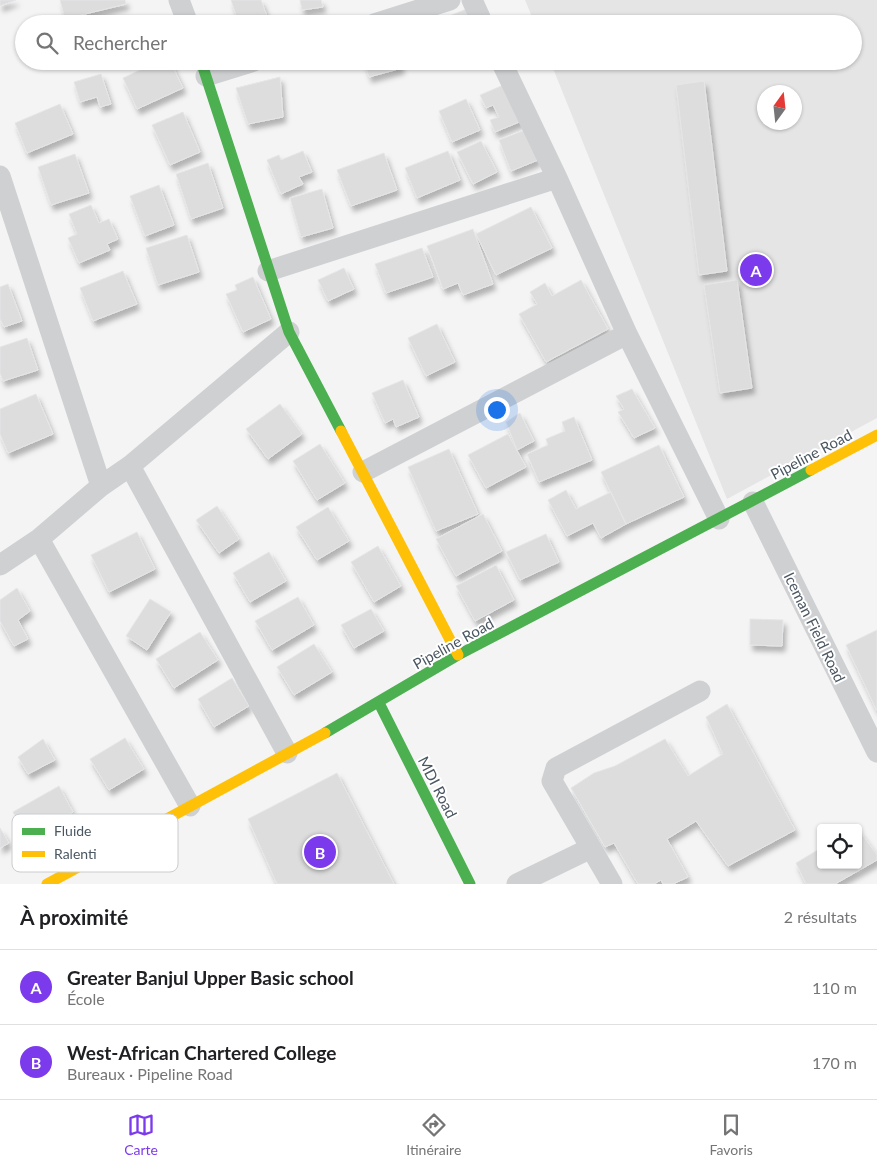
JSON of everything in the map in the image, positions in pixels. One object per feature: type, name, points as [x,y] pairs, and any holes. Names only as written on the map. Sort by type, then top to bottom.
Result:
[{"type":"street","points":[[179,0],[185,15]]},
{"type":"street","points":[[402,15],[450,0]]},
{"type":"street","points":[[472,0],[479,15]]},
{"type":"street","points":[[204,70],[289,332],[458,655]]},
{"type":"street","points":[[505,70],[557,178],[626,334],[719,519]]},
{"type":"street","points":[[0,176],[101,486]]},
{"type":"street","points":[[268,271],[557,178]]},
{"type":"street","points":[[0,564],[39,540],[101,486],[130,466],[289,332]]},
{"type":"street","points":[[363,472],[626,334]]},
{"type":"street","name":"Pipeline Road","points":[[175,814],[379,703],[458,655],[753,502],[877,435]]},
{"type":"street","points":[[130,466],[287,753]]},
{"type":"street","name":"Iceman Field Road","points":[[753,502],[877,752]]},
{"type":"street","points":[[39,540],[190,806]]},
{"type":"street","points":[[612,884],[552,781],[556,768],[700,691]]},
{"type":"street","name":"MDI Road","points":[[379,703],[470,884]]},
{"type":"street","points":[[518,884],[591,848]]},
{"type":"street","name":"Pipeline Road","points":[[47,884],[69,872]]},
{"type":"shaded area","points":[[525,0],[877,0],[877,418],[727,499],[554,70],[862,70],[862,15],[531,15]]},
{"type":"building","points":[[0,0],[16,0],[0,6]]},
{"type":"building","points":[[60,0],[125,0],[126,4],[81,15],[64,15]]},
{"type":"building","points":[[231,0],[261,0],[267,15],[236,15]]},
{"type":"building","points":[[300,0],[321,0],[323,7],[302,10]]},
{"type":"building","points":[[469,8],[472,15],[452,15]]},
{"type":"building","points":[[140,70],[174,70],[183,88],[137,109],[123,78]]},
{"type":"building","points":[[367,70],[395,70],[369,77]]},
{"type":"building","points":[[101,74],[111,104],[100,107],[97,97],[80,102],[74,82]]},
{"type":"building","points":[[280,77],[283,117],[248,124],[236,88]]},
{"type":"building","points":[[704,81],[727,271],[699,275],[676,85]]},
{"type":"building","points":[[508,83],[524,120],[495,132],[490,120],[499,117],[493,105],[486,108],[480,95]]},
{"type":"building","points":[[466,99],[480,130],[452,142],[439,111]]},
{"type":"building","points":[[60,104],[73,134],[27,153],[15,123]]},
{"type":"building","points":[[183,112],[200,152],[170,165],[152,125]]},
{"type":"building","points":[[525,130],[538,160],[511,171],[499,140]]},
{"type":"building","points":[[481,141],[497,172],[473,184],[457,152]]},
{"type":"building","points":[[303,151],[312,172],[299,177],[303,184],[281,194],[267,160],[279,155],[281,160]]},
{"type":"building","points":[[448,151],[460,180],[417,198],[405,168]]},
{"type":"building","points":[[384,153],[397,190],[351,206],[337,170]]},
{"type":"building","points":[[75,154],[89,193],[51,205],[38,167]]},
{"type":"building","points":[[208,163],[223,208],[191,219],[176,174]]},
{"type":"building","points":[[159,185],[174,225],[145,236],[130,196]]},
{"type":"building","points":[[322,189],[333,228],[301,237],[290,198]]},
{"type":"building","points":[[91,205],[99,223],[109,219],[118,239],[107,244],[110,250],[79,263],[68,238],[77,234],[69,214]]},
{"type":"building","points":[[531,207],[552,248],[496,275],[476,234]]},
{"type":"building","points":[[473,229],[493,284],[463,295],[458,283],[443,289],[427,246]]},
{"type":"building","points":[[187,235],[199,272],[158,285],[146,248]]},
{"type":"building","points":[[422,248],[433,277],[386,293],[375,264]]},
{"type":"building","points":[[344,268],[354,289],[328,301],[318,280]]},
{"type":"building","points":[[123,271],[137,304],[93,321],[80,288]]},
{"type":"building","points":[[253,277],[271,319],[243,332],[226,294],[237,290],[235,285]]},
{"type":"building","points":[[581,280],[608,329],[546,362],[519,314],[537,304],[530,292],[545,283],[552,296]]},
{"type":"building","points":[[737,280],[752,388],[720,393],[704,285]]},
{"type":"building","points":[[8,284],[22,321],[4,327],[0,319],[0,287]]},
{"type":"building","points":[[437,324],[455,362],[426,376],[408,338]]},
{"type":"building","points":[[27,338],[38,370],[3,381],[0,373],[0,347]]},
{"type":"building","points":[[403,380],[419,417],[396,427],[393,419],[385,423],[372,393]]},
{"type":"building","points":[[632,389],[655,428],[634,438],[618,412],[624,409],[616,396]]},
{"type":"building","points":[[36,394],[53,434],[8,453],[0,434],[0,409]]},
{"type":"building","points":[[280,404],[302,434],[268,459],[246,429]]},
{"type":"building","points":[[520,413],[534,441],[517,450],[506,422]]},
{"type":"building","points":[[574,417],[592,460],[539,482],[527,454],[548,445],[546,439],[565,431],[562,422]]},
{"type":"building","points":[[508,434],[526,467],[486,488],[468,455]]},
{"type":"building","points":[[320,444],[345,483],[317,500],[293,461]]},
{"type":"building","points":[[659,445],[684,497],[626,524],[601,472]]},
{"type":"building","points":[[449,449],[478,514],[436,531],[408,467]]},
{"type":"building","points":[[566,490],[576,509],[611,492],[626,524],[601,538],[593,523],[567,536],[548,500]]},
{"type":"building","points":[[217,506],[239,539],[219,553],[196,520]]},
{"type":"building","points":[[328,507],[349,541],[317,560],[296,527]]},
{"type":"building","points":[[483,514],[502,551],[456,576],[436,539]]},
{"type":"building","points":[[137,532],[155,569],[109,592],[91,555]]},
{"type":"building","points":[[546,534],[559,562],[520,580],[506,552]]},
{"type":"building","points":[[378,546],[401,586],[374,602],[351,562]]},
{"type":"building","points":[[269,552],[286,581],[250,602],[233,573]]},
{"type":"building","points":[[496,565],[514,600],[475,621],[456,586]]},
{"type":"building","points":[[17,588],[30,611],[18,620],[28,639],[14,646],[0,621],[0,600]]},
{"type":"building","points":[[298,597],[314,625],[272,650],[255,621]]},
{"type":"building","points":[[150,599],[171,612],[147,650],[126,636]]},
{"type":"building","points":[[371,609],[384,631],[354,648],[341,625]]},
{"type":"building","points":[[750,619],[783,620],[782,646],[750,645]]},
{"type":"building","points":[[877,630],[877,711],[846,645]]},
{"type":"building","points":[[200,632],[218,660],[174,688],[156,659]]},
{"type":"building","points":[[314,644],[332,672],[294,695],[277,667]]},
{"type":"building","points":[[232,678],[249,706],[214,727],[198,699]]},
{"type":"building","points":[[727,704],[795,830],[728,866],[696,821],[667,839],[688,877],[673,884],[663,884],[661,880],[654,884],[638,884],[614,843],[605,847],[571,788],[594,773],[615,766],[665,739],[688,776],[723,754],[706,717]]},
{"type":"building","points":[[125,738],[144,769],[109,790],[90,759]]},
{"type":"building","points":[[43,739],[55,760],[28,774],[18,757]]},
{"type":"building","points":[[337,773],[394,884],[277,884],[248,819]]},
{"type":"building","points":[[59,786],[73,812],[69,814],[14,814],[13,812]]},
{"type":"building","points":[[0,828],[9,843],[0,848]]},
{"type":"building","points":[[862,834],[877,855],[877,860],[862,869]]},
{"type":"building","points":[[817,850],[817,869],[861,869],[835,884],[806,884],[796,863]]},
{"type":"traffic: fast","points":[[204,70],[289,332],[341,431]]},
{"type":"traffic: fast","points":[[325,733],[458,655],[811,470]]},
{"type":"traffic: fast","points":[[379,703],[470,884]]},
{"type":"traffic: slow","points":[[341,431],[458,655]]},
{"type":"traffic: slow","points":[[811,470],[877,435]]},
{"type":"traffic: slow","points":[[176,814],[325,733]]},
{"type":"traffic: slow","points":[[47,884],[69,872]]},
{"type":"place","name":"Greater Banjul Upper Basic school","points":[[756,270]]},
{"type":"place","name":"West-African Chartered College","points":[[320,852]]}]
